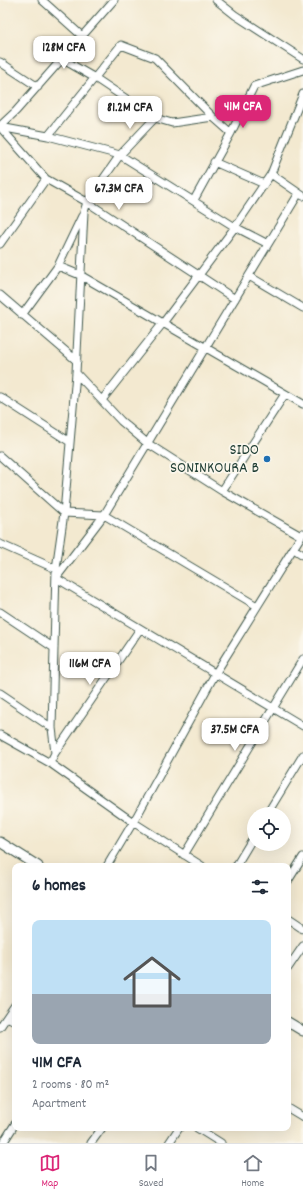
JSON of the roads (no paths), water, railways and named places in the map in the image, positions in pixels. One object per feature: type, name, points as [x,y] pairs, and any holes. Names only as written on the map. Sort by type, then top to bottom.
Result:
[{"type":"street","points":[[42,0],[82,36]]},
{"type":"street","points":[[0,127],[38,87],[114,0]]},
{"type":"street","points":[[216,0],[235,15],[303,59]]},
{"type":"street","points":[[48,136],[121,45],[155,58],[213,117],[231,133]]},
{"type":"street","points":[[62,59],[95,78],[155,118],[172,123],[213,117]]},
{"type":"street","points":[[0,62],[38,87]]},
{"type":"street","points":[[194,200],[231,133],[254,86],[303,70]]},
{"type":"street","points":[[102,400],[163,323],[271,174],[303,94]]},
{"type":"street","points":[[22,315],[58,266],[84,212],[87,202],[120,155],[155,118]]},
{"type":"street","points":[[0,127],[48,136],[120,155],[194,200],[234,227],[268,244]]},
{"type":"street","points":[[0,127],[46,179],[87,202],[235,299]]},
{"type":"street","points":[[214,162],[264,184]]},
{"type":"street","points":[[56,578],[104,515],[268,244],[301,195],[271,174]]},
{"type":"street","points":[[0,244],[46,179]]},
{"type":"street","points":[[55,753],[52,728],[56,569],[64,513],[77,361],[84,212]]},
{"type":"street","points":[[58,266],[80,275],[303,404]]},
{"type":"street","points":[[249,276],[303,308]]},
{"type":"street","points":[[0,295],[77,361]]},
{"type":"street","points":[[76,373],[147,443],[222,491],[302,534],[215,674],[110,863]]},
{"type":"street","points":[[222,491],[285,394]]},
{"type":"street","points":[[0,397],[70,442]]},
{"type":"street","points":[[0,456],[64,513],[104,515],[257,606]]},
{"type":"street","points":[[0,544],[56,569]]},
{"type":"street","points":[[294,549],[303,555]]},
{"type":"street","points":[[56,578],[303,726]]},
{"type":"street","points":[[0,612],[54,648]]},
{"type":"street","points":[[50,762],[140,629]]},
{"type":"street","points":[[184,855],[303,659]]},
{"type":"street","points":[[0,693],[52,728]]},
{"type":"street","points":[[0,735],[50,762],[133,822],[197,863]]},
{"type":"street","points":[[272,807],[303,755]]},
{"type":"street","points":[[0,842],[33,863]]},
{"type":"street","points":[[238,863],[247,848]]},
{"type":"street","points":[[291,876],[303,857]]},
{"type":"street","points":[[291,921],[303,929]]},
{"type":"street","points":[[291,964],[302,951]]},
{"type":"street","points":[[0,1027],[12,1010]]},
{"type":"street","points":[[7,1017],[12,1020]]},
{"type":"street","points":[[291,1024],[303,1031]]},
{"type":"street","points":[[291,1110],[303,1117]]},
{"type":"street","points":[[3,1143],[12,1129]]},
{"type":"street","points":[[91,1143],[100,1131]]},
{"type":"street","points":[[169,1143],[177,1131]]},
{"type":"street","points":[[200,1131],[210,1140],[221,1143]]},
{"type":"place","name":"SIDO SONINKOURA B","points":[[267,459]]}]
